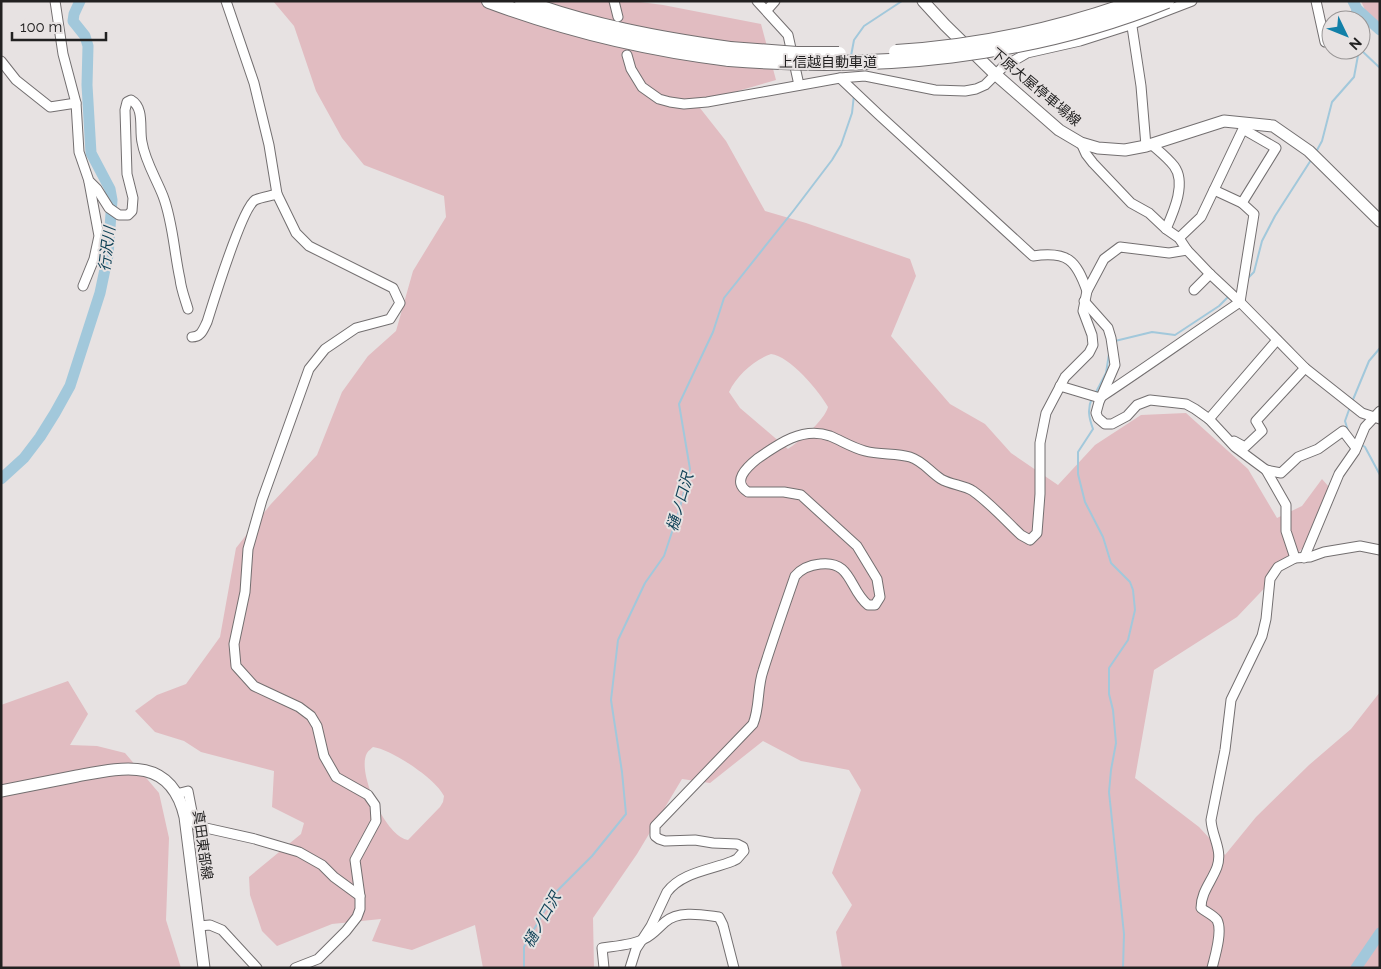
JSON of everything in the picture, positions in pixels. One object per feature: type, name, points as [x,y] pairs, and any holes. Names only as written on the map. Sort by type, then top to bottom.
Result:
[{"type":"highway","name":"上信越自動車道","points":[[489,1],[523,14],[590,34],[661,49],[832,64],[904,61],[981,52],[1055,36],[1126,16],[1167,1]]},
{"type":"highway","name":"上信越自動車道","points":[[522,1],[584,21],[730,54],[833,54],[904,51],[942,47],[1053,27],[1138,1]]},
{"type":"main road","name":"下原大屋停車場線","points":[[923,1],[995,74],[1060,130],[1081,143],[1112,150],[1125,150],[1149,145],[1224,120],[1273,126],[1313,156],[1380,221]]},
{"type":"main road","name":"真田東部線","points":[[1,791],[106,770],[129,768],[143,769],[156,774],[169,784],[176,794],[185,817],[204,968]]},
{"type":"street","points":[[55,1],[63,54],[76,103],[79,152],[89,181],[99,236],[94,258],[83,286]]},
{"type":"street","points":[[226,1],[254,83],[269,145],[277,194],[296,234],[310,246],[393,288],[400,304],[390,319],[356,328],[325,349],[309,369],[262,500],[248,549],[245,592],[235,638],[236,666],[254,686],[299,707],[311,716],[317,726],[324,756],[336,778],[368,795],[375,805],[376,821],[355,860],[360,896],[360,909],[357,917],[346,931],[318,958],[295,968]]},
{"type":"street","points":[[614,1],[618,17]]},
{"type":"street","points":[[757,1],[788,35],[799,85]]},
{"type":"street","points":[[767,10],[775,1]]},
{"type":"street","points":[[1130,1],[1149,145],[1176,167],[1178,176],[1179,193],[1166,229]]},
{"type":"street","points":[[627,55],[631,69],[642,87],[659,99],[684,104],[707,102],[840,78],[865,76],[935,90],[965,91],[985,85],[995,74],[1013,60],[1027,53],[1080,41],[1192,1]]},
{"type":"street","points":[[1316,1],[1321,24]]},
{"type":"street","points":[[1,61],[16,80],[50,107],[76,103]]},
{"type":"street","points":[[840,78],[1034,256],[1046,254],[1070,260],[1077,266],[1087,290]]},
{"type":"street","points":[[89,181],[112,210],[119,215],[128,215],[132,211],[133,198],[127,174],[125,110],[127,102],[131,100],[138,106],[142,143],[153,178],[163,196],[180,281],[188,309]]},
{"type":"street","points":[[1179,238],[1201,218],[1243,129],[1276,148],[1242,203]]},
{"type":"street","points":[[1081,143],[1093,163],[1131,203],[1148,213],[1179,238],[1186,250],[1305,368],[1362,414],[1378,416]]},
{"type":"street","points":[[1100,398],[1240,302],[1245,281],[1254,214],[1242,203],[1214,190]]},
{"type":"street","points":[[192,337],[201,334],[207,322],[234,242],[250,206],[255,200],[277,194]]},
{"type":"street","points":[[630,968],[636,949],[643,940],[667,892],[672,886],[681,878],[733,861],[744,851],[737,844],[695,840],[661,840],[655,836],[655,826],[753,724],[757,714],[758,690],[763,671],[795,576],[813,565],[832,564],[846,572],[866,604],[875,605],[880,597],[877,579],[857,546],[801,495],[784,492],[751,492],[744,490],[741,483],[742,473],[752,463],[794,436],[819,433],[864,451],[899,454],[921,462],[942,480],[972,490],[1021,535],[1030,540],[1037,533],[1040,494],[1040,443],[1046,413],[1065,377],[1089,353],[1093,345],[1092,335],[1083,310],[1087,290],[1104,259],[1120,247],[1169,253],[1186,250]]},
{"type":"street","points":[[1194,290],[1210,274]]},
{"type":"street","points":[[1084,302],[1108,328],[1112,338],[1116,366],[1100,398],[1096,413],[1098,418],[1105,424],[1112,424],[1127,416],[1138,405],[1150,400],[1160,400],[1186,404],[1210,419],[1235,447],[1266,470],[1286,505],[1286,531],[1299,558]]},
{"type":"street","points":[[1210,419],[1277,340]]},
{"type":"street","points":[[1229,439],[1245,447],[1259,435],[1262,431],[1256,422],[1305,368]]},
{"type":"street","points":[[1060,386],[1100,398]]},
{"type":"street","points":[[1299,558],[1339,474],[1356,448],[1365,427],[1378,416]]},
{"type":"street","points":[[1266,470],[1281,473],[1298,457],[1318,449],[1343,431],[1356,448]]},
{"type":"street","points":[[1212,968],[1220,931],[1218,922],[1201,908],[1204,892],[1218,867],[1219,861],[1219,845],[1211,820],[1224,758],[1231,700],[1262,636],[1266,619],[1270,579],[1278,567],[1299,558],[1360,546],[1380,550]]},
{"type":"street","points":[[176,794],[188,791],[194,822],[198,826],[299,852],[322,865],[334,877],[360,896]]},
{"type":"street","points":[[604,968],[602,948],[643,940],[656,932],[666,921],[681,915],[719,917],[723,925],[734,968]]},
{"type":"street","points":[[199,926],[210,925],[222,930],[256,968]]},
{"type":"street","points":[[318,958],[322,968]]},
{"type":"shaded area","points":[[273,1],[633,1],[761,24],[776,80],[696,103],[726,141],[765,211],[910,259],[916,276],[891,336],[950,404],[985,424],[1011,453],[1058,485],[1095,445],[1141,415],[1186,413],[1248,469],[1277,518],[1302,506],[1322,479],[1336,495],[1316,534],[1237,617],[1154,670],[1135,778],[1199,827],[1225,855],[1256,817],[1309,765],[1351,729],[1380,692],[1380,968],[842,968],[836,932],[852,905],[832,873],[861,790],[849,770],[801,761],[763,741],[710,783],[682,779],[637,854],[593,918],[594,968],[483,968],[475,925],[412,950],[372,941],[381,919],[332,924],[277,946],[262,931],[250,895],[249,877],[301,834],[304,823],[272,807],[274,771],[201,752],[184,741],[155,732],[135,711],[157,695],[186,684],[220,637],[236,548],[271,504],[317,455],[342,392],[368,356],[396,331],[413,271],[446,217],[444,196],[364,165],[342,138],[316,91],[294,26]],"holes":[[[771,354],[779,356],[795,367],[818,392],[828,407],[817,424],[788,449],[740,408],[729,392],[747,369],[758,360]],[[373,747],[391,753],[412,766],[432,781],[444,796],[440,807],[408,840],[399,836],[391,828],[382,816],[369,788],[365,762],[367,753]]]},
{"type":"shaded area","points":[[1361,1],[1380,1],[1380,28],[1371,18],[1371,10],[1365,10]]},
{"type":"shaded area","points":[[68,681],[88,714],[70,745],[97,746],[125,753],[159,793],[169,838],[166,920],[181,968],[1,968],[1,705]]},
{"type":"waterway","name":"行沢川","points":[[1,479],[24,458],[40,437],[70,386],[100,293],[108,255],[112,200],[110,189],[91,153],[87,85],[88,46],[85,36],[73,21],[80,1]]},
{"type":"waterway","name":"樋ノ口沢","points":[[851,56],[854,40],[864,26],[902,1]]},
{"type":"waterway","points":[[1353,1],[1357,9],[1380,30]]},
{"type":"waterway","points":[[1371,59],[1380,68]]},
{"type":"waterway","points":[[1316,152],[1322,141],[1332,102],[1354,77],[1357,60]]},
{"type":"waterway","name":"樋ノ口沢","points":[[524,968],[524,947],[554,894],[592,856],[626,814],[622,772],[611,700],[618,640],[645,583],[664,556],[690,469],[679,404],[713,332],[724,298],[794,210],[841,145],[852,113],[854,95]]},
{"type":"waterway","points":[[1248,278],[1254,272],[1262,241],[1275,216],[1311,160]]},
{"type":"waterway","points":[[1115,341],[1152,332],[1175,335],[1219,306],[1228,297]]},
{"type":"waterway","points":[[1352,402],[1369,361],[1380,348]]},
{"type":"waterway","points":[[1095,394],[1106,373],[1109,354]]},
{"type":"waterway","points":[[1092,398],[1089,413],[1093,429],[1078,452],[1078,474],[1085,502],[1103,537],[1111,563],[1130,582],[1133,590],[1135,610],[1128,640],[1109,668],[1109,694],[1113,710],[1116,743],[1109,792],[1124,934],[1123,968]]},
{"type":"waterway","points":[[1348,431],[1345,421],[1350,407]]},
{"type":"waterway","points":[[1362,445],[1365,447],[1380,475]]},
{"type":"waterway","points":[[1356,968],[1380,933]]}]
